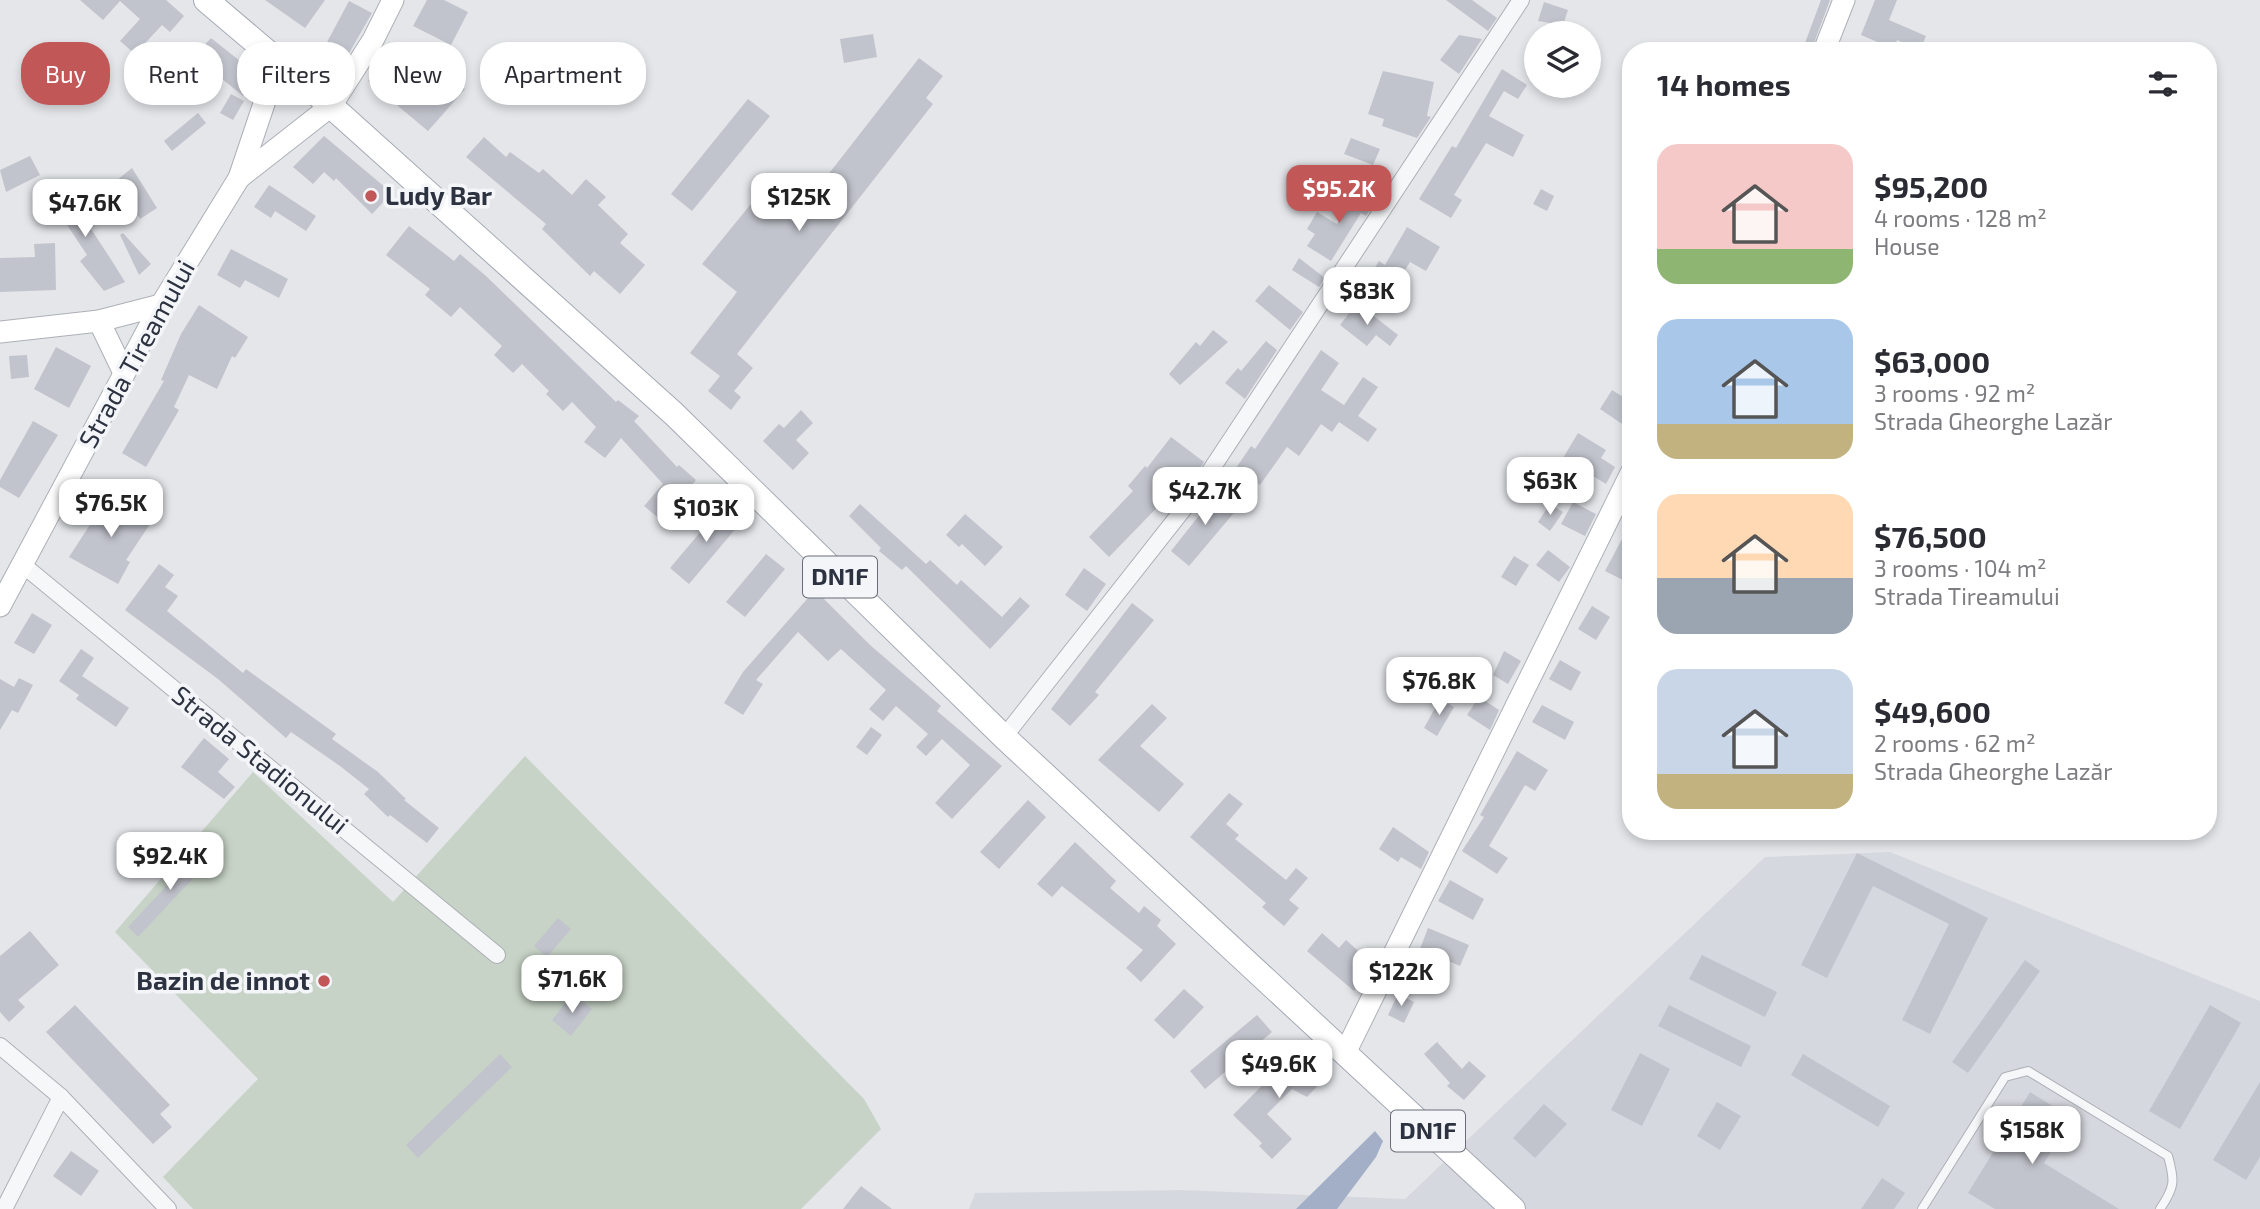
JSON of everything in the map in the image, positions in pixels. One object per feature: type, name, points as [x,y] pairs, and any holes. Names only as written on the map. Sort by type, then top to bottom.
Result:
[{"type":"main road","name":"DN1F","points":[[206,0],[255,42]]},
{"type":"main road","name":"Strada Tireamului","points":[[239,178],[331,106],[373,40],[393,0]]},
{"type":"main road","points":[[1827,42],[1843,0]]},
{"type":"main road","name":"Strada Tireamului","points":[[0,606],[161,305],[239,178],[264,105]]},
{"type":"main road","name":"DN1F","points":[[331,106],[674,414],[1004,737],[1346,1051],[1513,1209]]},
{"type":"main road","points":[[0,332],[99,321],[161,305]]},
{"type":"main road","points":[[99,321],[124,373]]},
{"type":"main road","points":[[1346,1051],[1622,491]]},
{"type":"street","points":[[1004,737],[1193,497],[1521,0]]},
{"type":"street","name":"Strada Stadionului","points":[[23,565],[496,955]]},
{"type":"street","points":[[0,1046],[61,1097],[169,1209]]},
{"type":"street","points":[[4,1209],[61,1097]]},
{"type":"lane","points":[[1922,1209],[2005,1077],[2028,1071],[2168,1156],[2174,1178],[2171,1193],[2160,1209]]},
{"type":"shaded area","points":[[1890,852],[2260,1001],[2260,1209],[969,1209],[975,1193],[1182,1190],[1405,1199],[1765,857]]},
{"type":"green space","points":[[525,756],[864,1099],[881,1129],[801,1209],[193,1209],[163,1177],[258,1079],[115,932],[253,772],[393,902]]},
{"type":"water","points":[[1375,1131],[1383,1141],[1376,1157],[1337,1209],[1296,1209]]},
{"type":"building","points":[[80,0],[166,0],[184,16],[170,32],[162,25],[146,42],[124,42],[124,44],[120,41],[140,19],[120,1],[103,20]]},
{"type":"building","points":[[265,0],[325,0],[305,28]]},
{"type":"building","points":[[427,0],[444,0],[468,12],[453,42],[445,42],[413,26]]},
{"type":"building","points":[[1446,0],[1472,0],[1497,18],[1488,31]]},
{"type":"building","points":[[1821,0],[1830,0],[1814,42],[1805,42]]},
{"type":"building","points":[[1875,0],[1897,0],[1889,20],[1926,36],[1923,42],[1878,42],[1861,35]]},
{"type":"building","points":[[349,1],[372,13],[355,43],[327,42]]},
{"type":"building","points":[[1544,2],[1568,10],[1564,21],[1538,21]]},
{"type":"building","points":[[873,34],[877,57],[844,63],[840,39]]},
{"type":"building","points":[[1459,35],[1482,39],[1459,74],[1440,60]]},
{"type":"building","points":[[223,48],[237,59],[237,91],[223,80]]},
{"type":"building","points":[[919,58],[943,76],[926,98],[933,104],[737,354],[753,368],[734,391],[741,397],[731,410],[708,391],[720,376],[690,353],[737,292],[702,264],[759,194],[792,221]]},
{"type":"building","points":[[1502,69],[1524,83],[1524,90],[1518,99],[1504,91],[1489,116],[1524,135],[1513,157],[1486,143],[1454,195],[1462,200],[1451,218],[1419,199],[1452,146],[1456,148]]},
{"type":"building","points":[[1383,71],[1434,82],[1427,116],[1431,117],[1417,138],[1382,126],[1384,119],[1368,114]]},
{"type":"building","points":[[231,94],[237,97],[237,105],[242,105],[233,120],[220,113]]},
{"type":"building","points":[[748,99],[770,116],[692,211],[671,194]]},
{"type":"building","points":[[397,105],[451,105],[428,131]]},
{"type":"building","points":[[198,113],[206,123],[172,151],[164,141]]},
{"type":"building","points":[[324,136],[392,193],[372,214],[336,178],[334,181],[324,172],[313,184],[293,167]]},
{"type":"building","points":[[484,137],[506,157],[510,152],[539,173],[543,169],[572,195],[586,179],[606,197],[598,205],[628,234],[620,243],[645,265],[620,294],[594,271],[590,276],[542,229],[546,224],[466,157]]},
{"type":"building","points":[[1351,138],[1380,149],[1373,165],[1344,154]]},
{"type":"building","points":[[30,156],[40,175],[6,192],[0,170]]},
{"type":"building","points":[[132,168],[157,208],[140,219],[116,181]]},
{"type":"building","points":[[59,180],[125,282],[104,291],[80,261],[87,255],[44,190]]},
{"type":"building","points":[[269,185],[316,216],[306,231],[275,211],[271,218],[254,207]]},
{"type":"building","points":[[1360,186],[1378,197],[1366,216],[1361,213],[1331,261],[1307,246],[1315,234],[1307,229],[1317,212],[1337,224]]},
{"type":"building","points":[[1541,189],[1554,196],[1547,211],[1533,204]]},
{"type":"building","points":[[409,226],[454,261],[460,254],[486,276],[616,402],[618,400],[639,416],[634,421],[677,467],[679,465],[696,480],[662,521],[644,506],[663,484],[621,438],[605,458],[584,442],[596,427],[572,402],[563,411],[546,394],[549,391],[522,364],[513,373],[494,355],[502,346],[460,307],[451,317],[425,295],[430,289],[386,255]]},
{"type":"building","points":[[1407,227],[1440,247],[1426,271],[1410,262],[1389,296],[1366,282],[1379,261],[1385,265]]},
{"type":"building","points":[[123,233],[151,264],[139,275],[120,235]]},
{"type":"building","points":[[55,243],[56,290],[0,292],[0,258],[35,257],[34,244]]},
{"type":"building","points":[[231,249],[288,279],[279,298],[245,280],[240,288],[217,275]]},
{"type":"building","points":[[1299,258],[1325,278],[1319,287],[1292,270]]},
{"type":"building","points":[[1269,285],[1303,312],[1290,330],[1255,301]]},
{"type":"building","points":[[1357,303],[1398,335],[1390,346],[1376,335],[1367,346],[1340,325]]},
{"type":"building","points":[[199,305],[248,337],[235,358],[232,356],[217,389],[189,375],[174,407],[179,410],[146,467],[122,453],[164,381],[161,380],[181,334]]},
{"type":"building","points":[[1213,330],[1228,342],[1180,385],[1169,374],[1196,342],[1200,346]]},
{"type":"building","points":[[1266,341],[1277,350],[1245,399],[1225,383],[1238,368],[1241,371]]},
{"type":"building","points":[[56,347],[91,366],[69,408],[34,389]]},
{"type":"building","points":[[1321,350],[1339,363],[1321,390],[1344,405],[1363,377],[1378,387],[1358,416],[1377,429],[1368,442],[1339,422],[1332,432],[1321,424],[1299,456],[1287,447],[1260,485],[1236,468],[1251,446],[1255,449]]},
{"type":"building","points":[[27,355],[29,377],[11,379],[9,356]]},
{"type":"building","points":[[1612,390],[1622,396],[1622,424],[1600,409]]},
{"type":"building","points":[[801,410],[813,423],[796,440],[809,453],[793,470],[763,441],[779,424],[784,428]]},
{"type":"building","points":[[33,421],[58,435],[19,498],[0,487],[0,480]]},
{"type":"building","points":[[1578,433],[1606,450],[1601,458],[1615,467],[1606,484],[1563,458]]},
{"type":"building","points":[[1171,437],[1204,462],[1184,492],[1177,487],[1109,557],[1089,537],[1133,491],[1128,486],[1145,466],[1147,468]]},
{"type":"building","points":[[1212,488],[1238,508],[1189,566],[1171,551],[1205,508],[1200,505]]},
{"type":"building","points":[[110,494],[152,521],[126,560],[130,562],[118,584],[69,557]]},
{"type":"building","points":[[1573,502],[1596,514],[1585,536],[1561,524]]},
{"type":"building","points":[[724,504],[743,520],[689,584],[670,568]]},
{"type":"building","points":[[860,504],[926,564],[930,560],[957,585],[961,580],[1002,617],[1020,597],[1030,606],[990,649],[906,566],[902,570],[879,551],[881,548],[849,516]]},
{"type":"building","points":[[1550,504],[1563,512],[1550,531],[1538,522]]},
{"type":"building","points":[[965,514],[1003,547],[985,566],[962,544],[959,547],[946,535]]},
{"type":"building","points":[[1622,539],[1622,580],[1605,571]]},
{"type":"building","points":[[1548,550],[1570,567],[1559,582],[1536,565]]},
{"type":"building","points":[[766,554],[785,569],[745,617],[726,602]]},
{"type":"building","points":[[1514,556],[1529,565],[1516,586],[1501,577]]},
{"type":"building","points":[[159,564],[174,575],[165,587],[178,596],[167,611],[243,673],[246,669],[336,734],[332,739],[378,772],[406,799],[404,800],[439,828],[427,843],[390,815],[388,817],[364,794],[369,789],[340,766],[291,732],[286,738],[218,679],[125,610]]},
{"type":"building","points":[[1084,568],[1106,584],[1087,611],[1065,595]]},
{"type":"building","points":[[815,590],[870,645],[941,706],[937,711],[1002,766],[952,819],[935,803],[970,765],[942,739],[926,756],[916,747],[928,734],[896,706],[883,721],[869,709],[886,690],[841,649],[828,661],[798,632],[756,680],[763,684],[743,715],[724,703],[743,672]]},
{"type":"building","points":[[1132,603],[1154,620],[1095,692],[1099,695],[1070,726],[1051,709]]},
{"type":"building","points":[[1592,606],[1610,617],[1596,640],[1578,629]]},
{"type":"building","points":[[32,613],[52,625],[34,654],[14,643]]},
{"type":"building","points":[[81,649],[94,658],[82,676],[129,708],[116,727],[76,699],[79,695],[59,681]]},
{"type":"building","points":[[1504,651],[1521,661],[1508,684],[1493,675]]},
{"type":"building","points":[[1560,660],[1581,672],[1571,691],[1549,679]]},
{"type":"building","points":[[19,678],[33,685],[18,713],[12,710],[0,730],[0,679],[14,687]]},
{"type":"building","points":[[1479,697],[1499,710],[1490,730],[1467,715]]},
{"type":"building","points":[[1440,699],[1454,707],[1437,736],[1424,728]]},
{"type":"building","points":[[1152,704],[1167,718],[1140,746],[1184,784],[1159,812],[1098,760]]},
{"type":"building","points":[[1542,705],[1574,722],[1565,740],[1532,722]]},
{"type":"building","points":[[871,727],[882,735],[867,755],[856,747]]},
{"type":"building","points":[[204,738],[229,759],[218,772],[235,787],[224,799],[181,767]]},
{"type":"building","points":[[1517,751],[1548,770],[1535,791],[1525,785],[1489,846],[1508,858],[1497,874],[1462,851],[1484,817],[1480,815]]},
{"type":"building","points":[[1229,793],[1243,804],[1226,824],[1239,835],[1235,839],[1286,880],[1296,868],[1308,878],[1289,900],[1299,908],[1284,926],[1262,907],[1266,903],[1190,837]]},
{"type":"building","points":[[1028,800],[1046,817],[999,869],[980,852]]},
{"type":"building","points":[[1393,827],[1429,852],[1421,869],[1401,857],[1398,862],[1379,849]]},
{"type":"building","points":[[1075,842],[1116,881],[1110,888],[1139,913],[1144,906],[1161,920],[1157,926],[1176,944],[1141,982],[1126,968],[1143,950],[1062,886],[1052,897],[1037,884]]},
{"type":"building","points":[[202,848],[213,857],[138,937],[128,927]]},
{"type":"building","points":[[1857,853],[1988,918],[1930,1034],[1902,1020],[1949,924],[1873,886],[1827,978],[1801,965]]},
{"type":"building","points":[[1450,880],[1484,899],[1473,920],[1438,901]]},
{"type":"building","points":[[558,918],[571,929],[547,957],[534,946]]},
{"type":"building","points":[[1428,928],[1469,945],[1460,966],[1420,949]]},
{"type":"building","points":[[30,931],[59,965],[18,1000],[25,1007],[9,1022],[0,1012],[0,956]]},
{"type":"building","points":[[1322,933],[1339,948],[1346,940],[1364,956],[1354,967],[1366,977],[1354,991],[1307,951]]},
{"type":"building","points":[[1702,955],[1777,992],[1765,1017],[1689,979]]},
{"type":"building","points":[[2025,960],[2040,971],[1968,1073],[1952,1062]]},
{"type":"building","points":[[1184,989],[1204,1007],[1174,1039],[1154,1020]]},
{"type":"building","points":[[573,993],[592,1009],[571,1036],[552,1020]]},
{"type":"building","points":[[1398,994],[1414,1002],[1404,1023],[1388,1015]]},
{"type":"building","points":[[75,1005],[170,1105],[160,1114],[172,1127],[153,1144],[46,1032]]},
{"type":"building","points":[[1669,1005],[1751,1046],[1741,1067],[1658,1026]]},
{"type":"building","points":[[2210,1005],[2241,1023],[2180,1129],[2149,1111]]},
{"type":"building","points":[[1257,1015],[1272,1032],[1205,1089],[1190,1071]]},
{"type":"building","points":[[1437,1042],[1462,1069],[1469,1061],[1486,1076],[1464,1100],[1447,1086],[1450,1083],[1424,1054]]},
{"type":"building","points":[[1299,1048],[1328,1075],[1307,1097],[1292,1089],[1267,1114],[1292,1139],[1272,1159],[1259,1146],[1262,1143],[1233,1115]]},
{"type":"building","points":[[1640,1053],[1670,1069],[1642,1126],[1611,1110]]},
{"type":"building","points":[[500,1054],[512,1067],[418,1158],[406,1145]]},
{"type":"building","points":[[1803,1054],[1890,1106],[1878,1127],[1791,1075]]},
{"type":"building","points":[[2260,1082],[2260,1157],[2246,1180],[2213,1160]]},
{"type":"building","points":[[2030,1092],[2072,1118],[2044,1163],[2119,1209],[1995,1209],[1968,1193]]},
{"type":"building","points":[[1717,1102],[1741,1116],[1720,1150],[1697,1136]]},
{"type":"building","points":[[1544,1104],[1567,1124],[1535,1158],[1513,1138]]},
{"type":"building","points":[[71,1151],[99,1171],[81,1196],[53,1176]]},
{"type":"building","points":[[1882,1178],[1905,1193],[1894,1209],[1861,1209]]},
{"type":"building","points":[[861,1186],[892,1209],[843,1209]]},
{"type":"place","name":"Ludy Bar","points":[[371,196]]},
{"type":"place","name":"Bazin de innot","points":[[324,981]]}]
